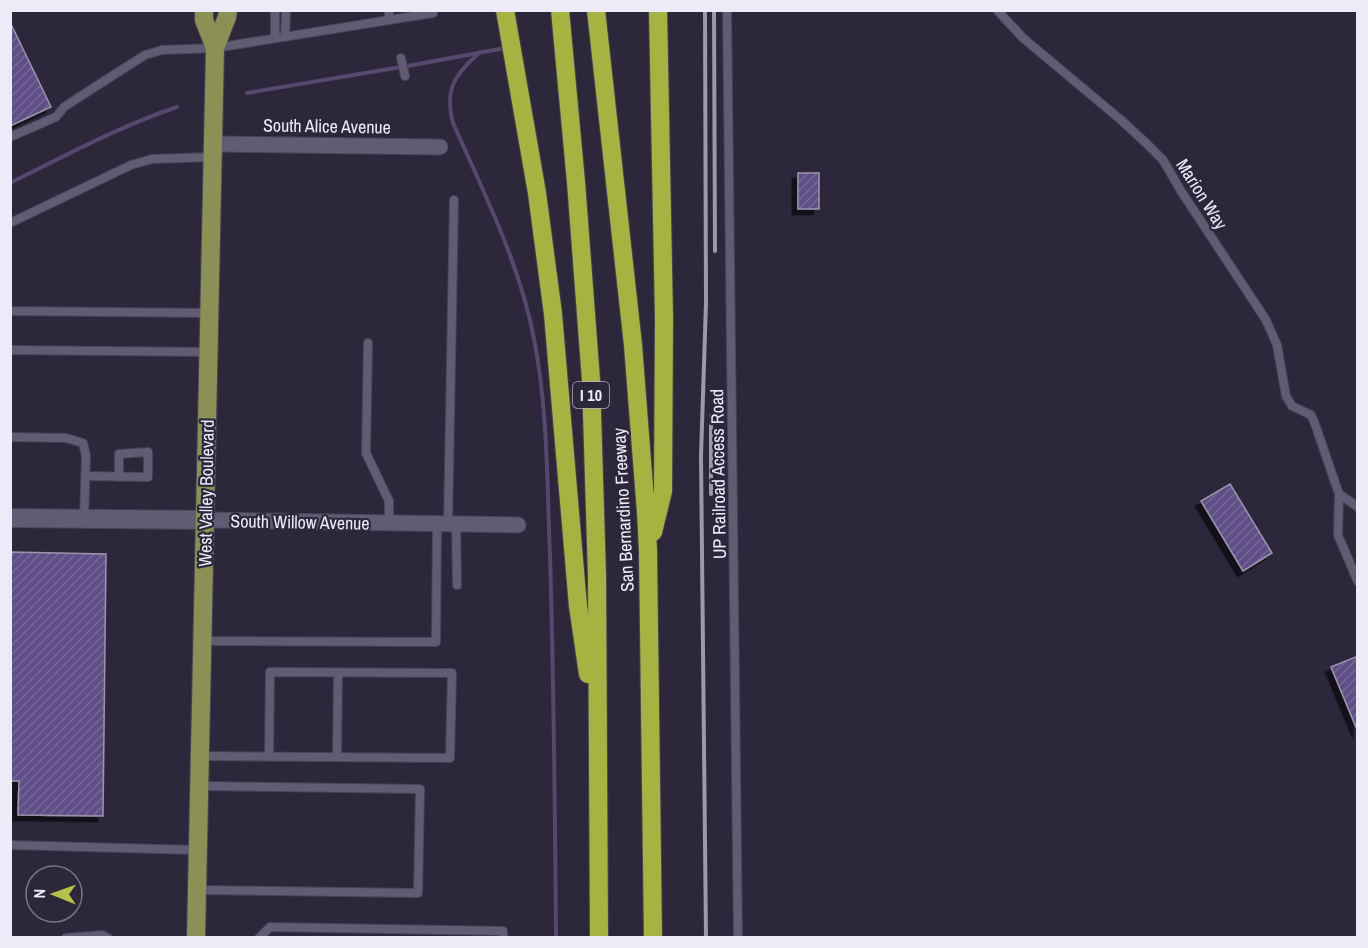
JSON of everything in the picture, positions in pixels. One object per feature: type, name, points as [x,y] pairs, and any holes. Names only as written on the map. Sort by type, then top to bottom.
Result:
[{"type":"highway","points":[[505,10],[537,193],[553,314],[578,606],[598,741]]},
{"type":"highway","points":[[648,551],[663,491],[664,318],[658,10]]},
{"type":"highway","name":"San Bernardino Freeway","points":[[596,17],[633,345],[648,551],[652,938]]},
{"type":"highway","name":"San Bernardino Freeway","points":[[561,19],[591,380],[597,576],[599,938]]},
{"type":"main road","name":"West Valley Boulevard","points":[[204,10],[204,20],[215,48]]},
{"type":"main road","name":"West Valley Boulevard","points":[[196,938],[215,48],[228,10]]},
{"type":"street","name":"South Alice Avenue","points":[[213,151],[440,147]]},
{"type":"street","name":"South Willow Avenue","points":[[10,518],[518,525]]},
{"type":"lane","points":[[275,10],[275,38]]},
{"type":"lane","points":[[285,37],[286,10]]},
{"type":"lane","points":[[389,10],[395,16]]},
{"type":"lane","points":[[10,137],[56,117],[64,107],[145,55],[162,50],[215,48],[395,16],[433,13],[433,10]]},
{"type":"lane","name":"UP Railroad Access Road","points":[[727,10],[738,938]]},
{"type":"lane","points":[[999,12],[1009,10]]},
{"type":"lane","name":"Marion Way","points":[[999,12],[1023,38],[1121,120],[1163,160],[1266,320],[1277,345],[1286,396],[1292,406],[1311,415],[1338,494]]},
{"type":"lane","points":[[401,58],[405,76]]},
{"type":"lane","points":[[10,223],[131,165],[152,159],[213,151]]},
{"type":"lane","points":[[203,641],[436,642],[447,524],[454,200]]},
{"type":"lane","points":[[10,311],[210,313]]},
{"type":"lane","points":[[368,343],[366,453],[389,501],[389,523]]},
{"type":"lane","points":[[10,350],[209,352]]},
{"type":"lane","points":[[10,437],[66,438],[83,443],[86,456],[84,519]]},
{"type":"lane","points":[[86,476],[119,477],[148,477],[148,452],[119,454],[119,477]]},
{"type":"lane","points":[[1338,494],[1358,507]]},
{"type":"lane","points":[[1338,494],[1338,535],[1358,582]]},
{"type":"lane","points":[[447,524],[457,585]]},
{"type":"lane","points":[[200,756],[337,758],[450,758],[452,673],[270,672],[269,757]]},
{"type":"lane","points":[[337,758],[338,673]]},
{"type":"lane","points":[[197,890],[418,893],[420,789],[200,786]]},
{"type":"lane","points":[[10,845],[198,850]]},
{"type":"lane","points":[[259,938],[270,927],[503,931],[503,938]]},
{"type":"lane","points":[[66,938],[102,935],[108,938]]},
{"type":"building","points":[[10,22],[51,107],[10,126]]},
{"type":"building","points":[[798,173],[819,173],[819,209],[798,209]]},
{"type":"building","points":[[1230,484],[1272,553],[1243,571],[1201,501]]},
{"type":"building","points":[[10,552],[106,554],[103,816],[18,815],[19,781],[10,781]]},
{"type":"building","points":[[1358,656],[1358,732],[1331,667]]},
{"type":"waterway","points":[[247,93],[505,48]]},
{"type":"waterway","points":[[480,52],[458,75],[450,100],[453,123],[489,202],[520,283],[539,366],[546,447],[550,556],[556,938]]},
{"type":"waterway","points":[[10,183],[114,132],[177,107]]},
{"type":"railway","points":[[705,10],[706,303],[701,456],[706,938]]},
{"type":"railway","points":[[714,10],[715,251]]},
{"type":"railway","points":[[711,416],[711,494]]}]
